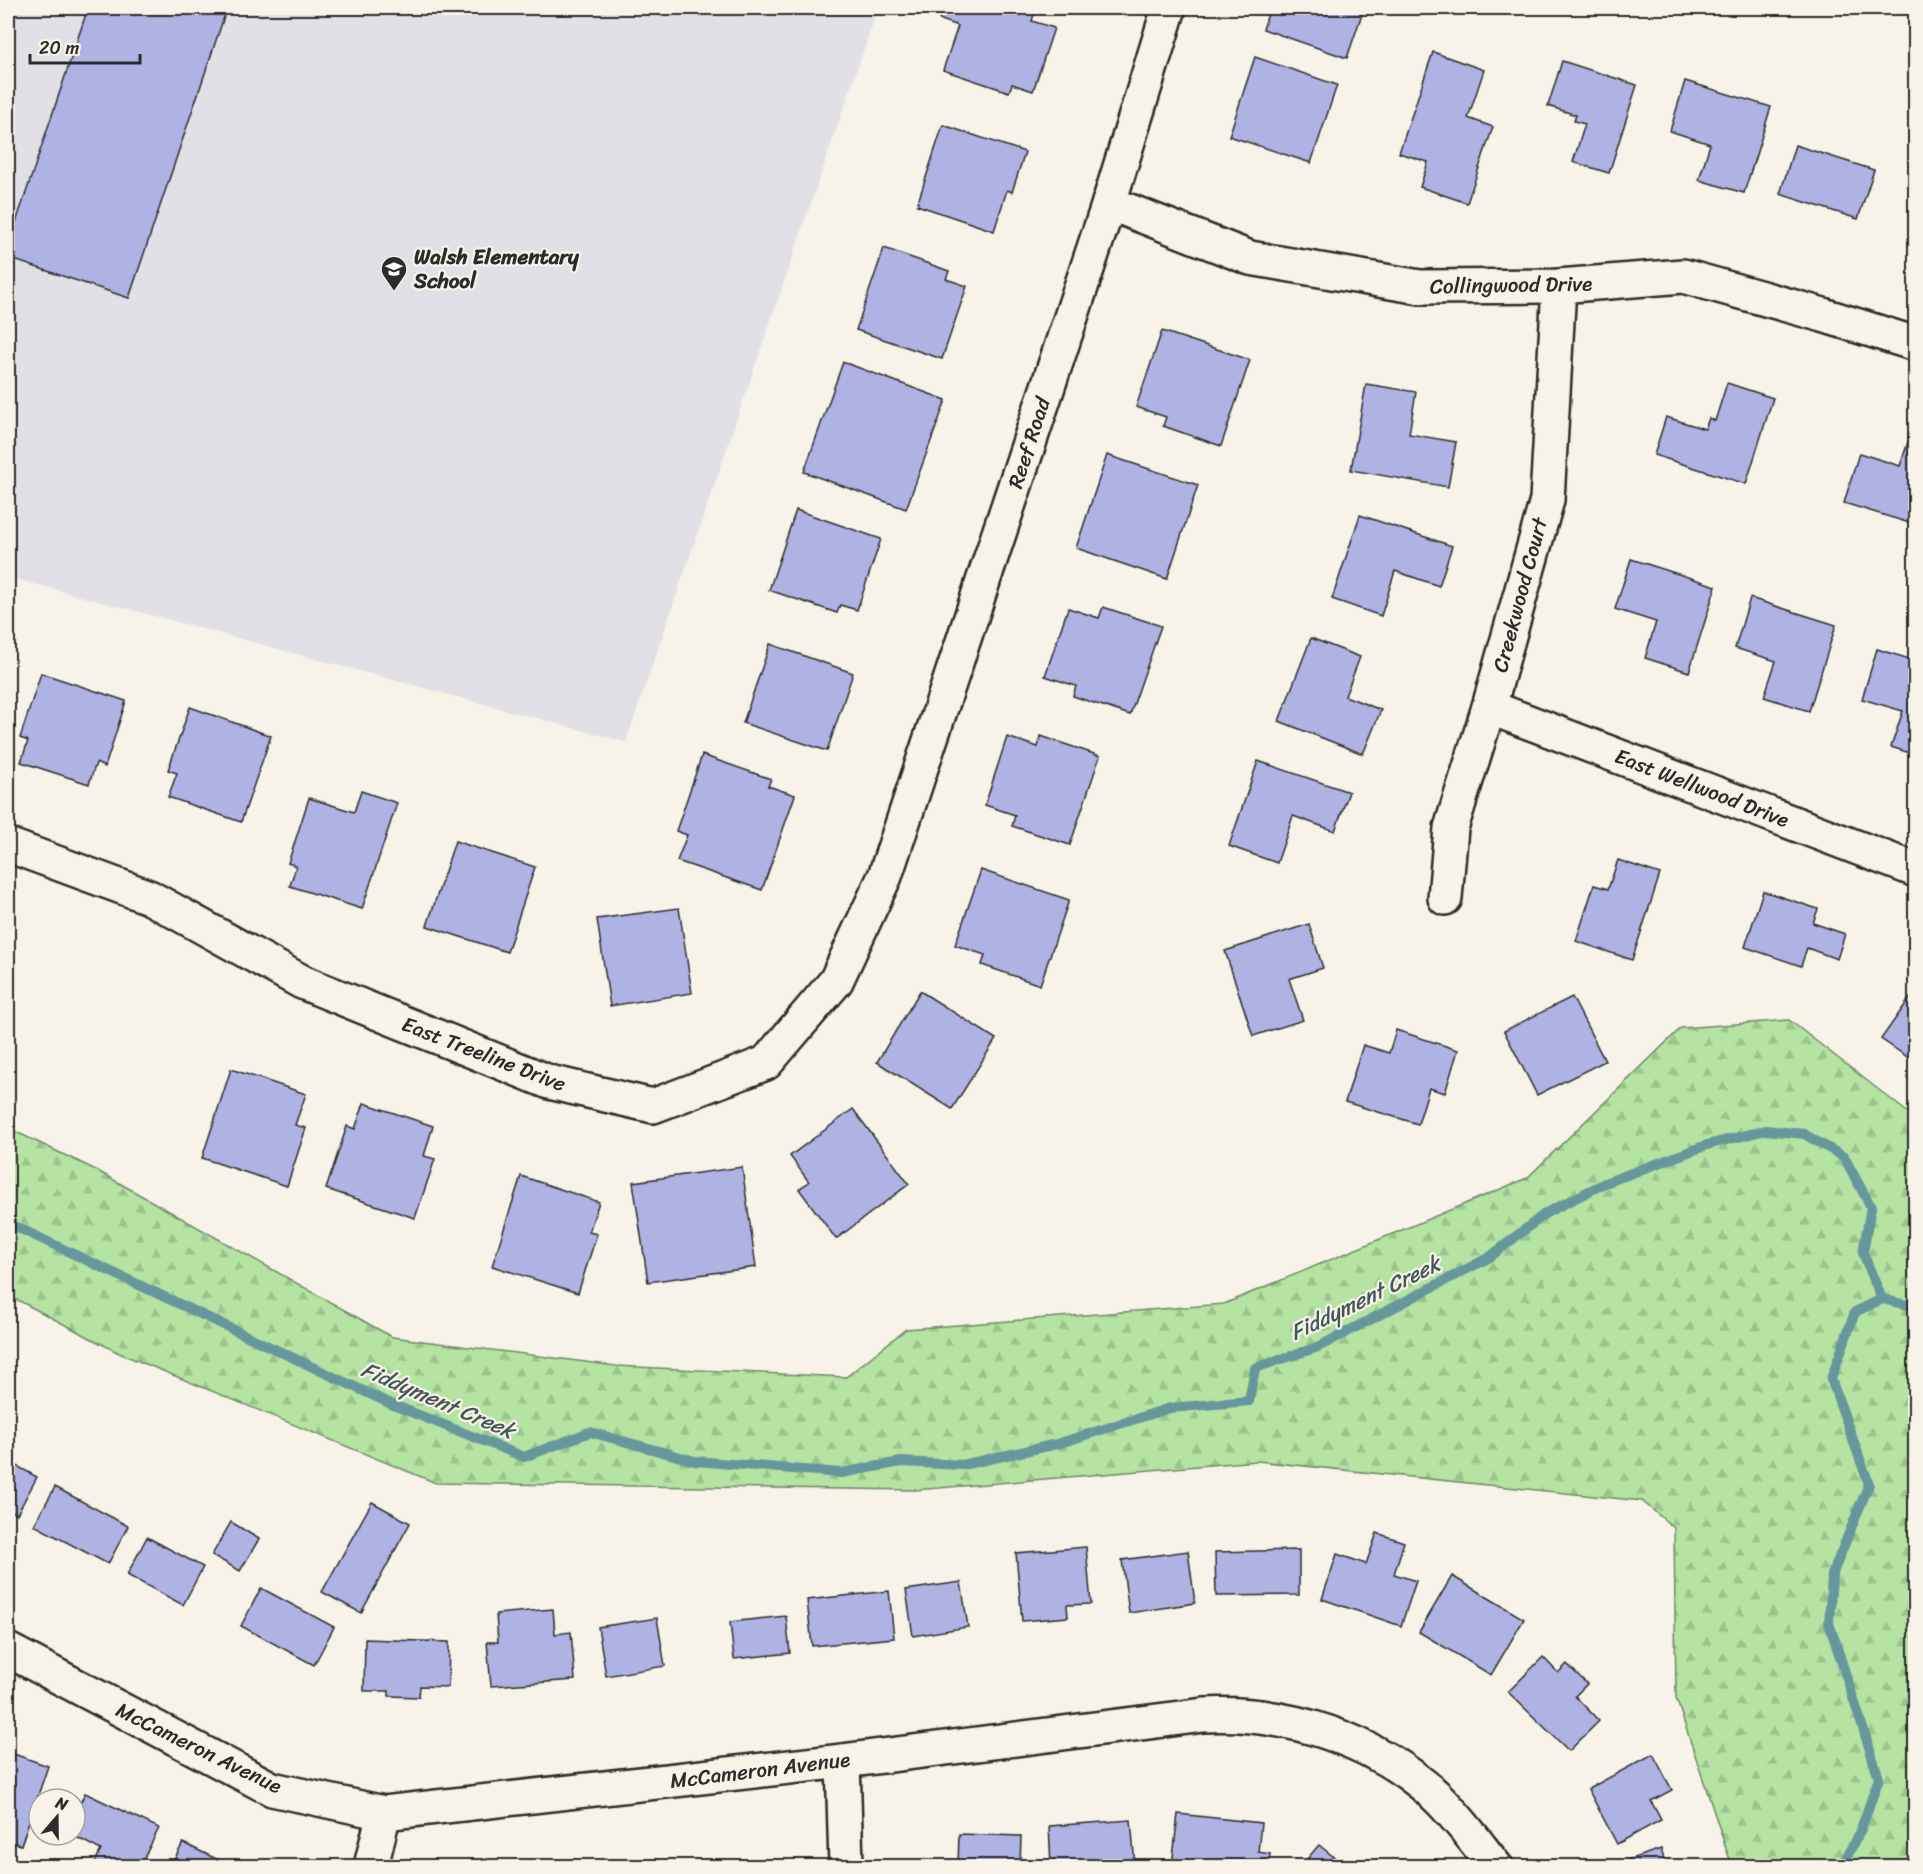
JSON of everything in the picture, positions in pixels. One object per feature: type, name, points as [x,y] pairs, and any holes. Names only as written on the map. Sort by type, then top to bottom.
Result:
[{"type":"street","name":"Reef Road","points":[[885,876],[1109,202],[1168,8]]},
{"type":"street","name":"Collingwood Drive","points":[[1109,202],[1250,258],[1420,287],[1559,286],[1683,276],[1916,344]]},
{"type":"street","name":"Creekwood Court","points":[[1445,898],[1451,828],[1489,707],[1547,500],[1559,286]]},
{"type":"street","name":"East Wellwood Drive","points":[[1489,707],[1916,870]]},
{"type":"street","name":"East Treeline Drive","points":[[8,845],[149,897],[302,982],[549,1082],[653,1106],[766,1064],[836,981],[885,876]]},
{"type":"street","name":"McCameron Avenue","points":[[8,1650],[272,1789],[384,1813],[843,1761],[1204,1715],[1264,1716],[1338,1736],[1377,1754],[1436,1796],[1495,1866]]},
{"type":"street","points":[[843,1761],[846,1866]]},
{"type":"street","points":[[371,1866],[384,1813]]},
{"type":"shaded area","name":"Walsh Elementary School","points":[[8,8],[878,8],[626,742],[8,577]]},
{"type":"green space","points":[[1789,1020],[1915,1118],[1915,1866],[1732,1866],[1676,1698],[1674,1528],[1642,1501],[1257,1461],[915,1490],[436,1483],[119,1353],[8,1295],[8,1128],[96,1170],[392,1337],[616,1366],[846,1377],[906,1329],[1224,1304],[1527,1178],[1681,1028]]},
{"type":"building","points":[[88,8],[227,8],[129,298],[8,258],[8,246]]},
{"type":"building","points":[[943,8],[1024,8],[1035,11],[1032,21],[1054,28],[1033,91],[1012,84],[1009,92],[943,70],[958,26],[939,19]]},
{"type":"building","points":[[1270,8],[1364,8],[1347,58],[1263,29]]},
{"type":"building","points":[[1433,52],[1484,70],[1468,118],[1493,127],[1467,203],[1420,187],[1428,162],[1399,153]]},
{"type":"building","points":[[1255,57],[1337,85],[1311,163],[1229,136]]},
{"type":"building","points":[[1562,61],[1637,85],[1609,173],[1573,162],[1585,124],[1574,121],[1576,115],[1548,106]]},
{"type":"building","points":[[1685,81],[1771,107],[1744,193],[1699,180],[1710,144],[1670,131]]},
{"type":"building","points":[[943,125],[1025,152],[1012,192],[1007,190],[994,231],[917,205]]},
{"type":"building","points":[[1795,145],[1874,170],[1858,219],[1780,194]]},
{"type":"building","points":[[884,248],[949,271],[946,279],[967,286],[942,359],[856,330]]},
{"type":"building","points":[[1162,331],[1250,360],[1221,446],[1163,426],[1166,417],[1136,407]]},
{"type":"building","points":[[843,362],[946,400],[906,509],[804,472]]},
{"type":"building","points":[[1727,383],[1773,398],[1746,484],[1654,455],[1666,417],[1705,429],[1709,418],[1715,421]]},
{"type":"building","points":[[1366,384],[1416,392],[1409,434],[1456,442],[1448,487],[1351,470]]},
{"type":"building","points":[[1912,430],[1916,431],[1916,525],[1844,503],[1859,453],[1900,466]]},
{"type":"building","points":[[1107,455],[1198,485],[1167,579],[1076,548]]},
{"type":"building","points":[[796,510],[881,539],[857,610],[840,605],[837,613],[769,590]]},
{"type":"building","points":[[1360,515],[1452,546],[1439,586],[1395,571],[1381,616],[1332,599]]},
{"type":"building","points":[[1631,559],[1716,586],[1689,672],[1645,658],[1656,622],[1615,609]]},
{"type":"building","points":[[1750,598],[1836,625],[1809,711],[1764,697],[1776,661],[1735,648]]},
{"type":"building","points":[[1103,607],[1161,626],[1130,715],[1073,696],[1076,686],[1045,676],[1068,608],[1099,618]]},
{"type":"building","points":[[1311,638],[1360,657],[1345,696],[1381,710],[1363,754],[1279,721]]},
{"type":"building","points":[[770,644],[853,673],[827,751],[743,723]]},
{"type":"building","points":[[1877,649],[1916,661],[1916,755],[1891,747],[1903,711],[1862,699]]},
{"type":"building","points":[[41,673],[126,701],[105,767],[96,763],[89,784],[21,762],[28,741],[20,738]]},
{"type":"building","points":[[190,707],[271,736],[241,822],[168,797],[177,773],[168,770]]},
{"type":"building","points":[[1041,736],[1100,756],[1070,845],[1012,826],[1015,815],[985,805],[1007,737],[1038,747]]},
{"type":"building","points":[[702,755],[771,779],[768,786],[795,795],[762,890],[677,861],[687,835],[676,831]]},
{"type":"building","points":[[1258,761],[1349,792],[1335,831],[1293,816],[1277,863],[1229,846]]},
{"type":"building","points":[[361,791],[397,803],[362,909],[290,886],[296,866],[288,863],[309,798],[354,812]]},
{"type":"building","points":[[455,841],[535,867],[507,952],[427,926]]},
{"type":"building","points":[[1618,860],[1660,874],[1632,960],[1576,941],[1594,885],[1608,889]]},
{"type":"building","points":[[981,870],[1069,900],[1040,985],[982,965],[985,955],[955,945]]},
{"type":"building","points":[[1763,891],[1818,909],[1813,923],[1845,934],[1837,959],[1807,948],[1801,966],[1745,947]]},
{"type":"building","points":[[679,908],[692,993],[610,1006],[597,919]]},
{"type":"building","points":[[1309,924],[1323,968],[1289,979],[1303,1020],[1253,1036],[1225,951]]},
{"type":"building","points":[[920,991],[996,1039],[952,1109],[877,1062]]},
{"type":"building","points":[[1572,997],[1605,1061],[1537,1095],[1504,1031]]},
{"type":"building","points":[[1910,998],[1916,1001],[1916,1063],[1881,1039]]},
{"type":"building","points":[[1396,1030],[1458,1050],[1445,1093],[1429,1088],[1418,1124],[1345,1102],[1363,1045],[1389,1053]]},
{"type":"building","points":[[231,1069],[306,1094],[295,1125],[306,1128],[287,1186],[202,1158]]},
{"type":"building","points":[[364,1103],[433,1126],[424,1156],[435,1159],[415,1218],[326,1189],[347,1126],[355,1129]]},
{"type":"building","points":[[853,1109],[909,1184],[836,1239],[799,1189],[809,1182],[790,1156]]},
{"type":"building","points":[[742,1167],[756,1267],[648,1282],[633,1182]]},
{"type":"building","points":[[521,1176],[599,1202],[589,1232],[597,1234],[578,1293],[492,1266]]},
{"type":"building","points":[[8,1461],[37,1477],[17,1514],[8,1509]]},
{"type":"building","points":[[55,1487],[128,1526],[108,1564],[34,1525]]},
{"type":"building","points":[[372,1502],[410,1523],[361,1613],[322,1592]]},
{"type":"building","points":[[231,1522],[259,1539],[240,1571],[212,1555]]},
{"type":"building","points":[[1377,1533],[1404,1542],[1394,1574],[1416,1581],[1401,1626],[1322,1599],[1337,1554],[1366,1564]]},
{"type":"building","points":[[147,1537],[203,1567],[183,1605],[127,1575]]},
{"type":"building","points":[[1086,1547],[1091,1604],[1067,1605],[1068,1617],[1022,1621],[1016,1553]]},
{"type":"building","points":[[1299,1550],[1299,1595],[1216,1596],[1215,1552]]},
{"type":"building","points":[[1188,1551],[1195,1603],[1129,1613],[1122,1560]]},
{"type":"building","points":[[1452,1576],[1524,1619],[1491,1675],[1419,1632]]},
{"type":"building","points":[[961,1582],[968,1627],[913,1636],[906,1590]]},
{"type":"building","points":[[261,1588],[334,1627],[314,1665],[241,1626]]},
{"type":"building","points":[[889,1591],[894,1638],[812,1646],[807,1600]]},
{"type":"building","points":[[553,1609],[555,1634],[571,1632],[575,1680],[491,1686],[487,1642],[498,1642],[496,1614]]},
{"type":"building","points":[[786,1616],[790,1653],[734,1659],[730,1622]]},
{"type":"building","points":[[657,1618],[665,1666],[606,1676],[598,1627]]},
{"type":"building","points":[[365,1639],[449,1642],[448,1687],[420,1686],[419,1697],[389,1696],[389,1691],[364,1691]]},
{"type":"building","points":[[1543,1657],[1558,1673],[1567,1664],[1587,1684],[1575,1696],[1599,1721],[1569,1751],[1508,1692]]},
{"type":"building","points":[[8,1752],[48,1766],[41,1787],[27,1787],[27,1827],[21,1845],[8,1841]]},
{"type":"building","points":[[1653,1754],[1672,1790],[1651,1801],[1661,1820],[1617,1844],[1588,1789]]},
{"type":"building","points":[[87,1794],[159,1828],[140,1866],[93,1866],[101,1850],[87,1843]]},
{"type":"building","points":[[1178,1814],[1261,1823],[1258,1852],[1270,1854],[1269,1866],[1172,1866]]},
{"type":"building","points":[[1131,1820],[1135,1865],[1051,1866],[1049,1826]]},
{"type":"building","points":[[959,1834],[1021,1836],[1020,1866],[958,1866]]},
{"type":"building","points":[[183,1843],[231,1866],[171,1866]]},
{"type":"building","points":[[1319,1845],[1345,1866],[1301,1866]]},
{"type":"building","points":[[1661,1849],[1666,1866],[1612,1866],[1612,1865]]},
{"type":"waterway","name":"Fiddyment Creek","points":[[8,1223],[391,1404],[524,1457],[590,1432],[695,1461],[841,1473],[901,1462],[962,1465],[1057,1444],[1170,1408],[1249,1401],[1255,1368],[1318,1347],[1490,1257],[1546,1213],[1605,1183],[1707,1145],[1766,1130],[1804,1134],[1844,1157],[1871,1207],[1863,1253],[1882,1299]]},
{"type":"waterway","points":[[1882,1299],[1916,1307]]},
{"type":"waterway","name":"Fiddyment Creek","points":[[1842,1866],[1861,1829],[1879,1778],[1829,1623],[1832,1575],[1869,1484],[1831,1379],[1855,1312],[1882,1299]]},
{"type":"place","name":"Walsh Elementary School","points":[[394,292]]}]
